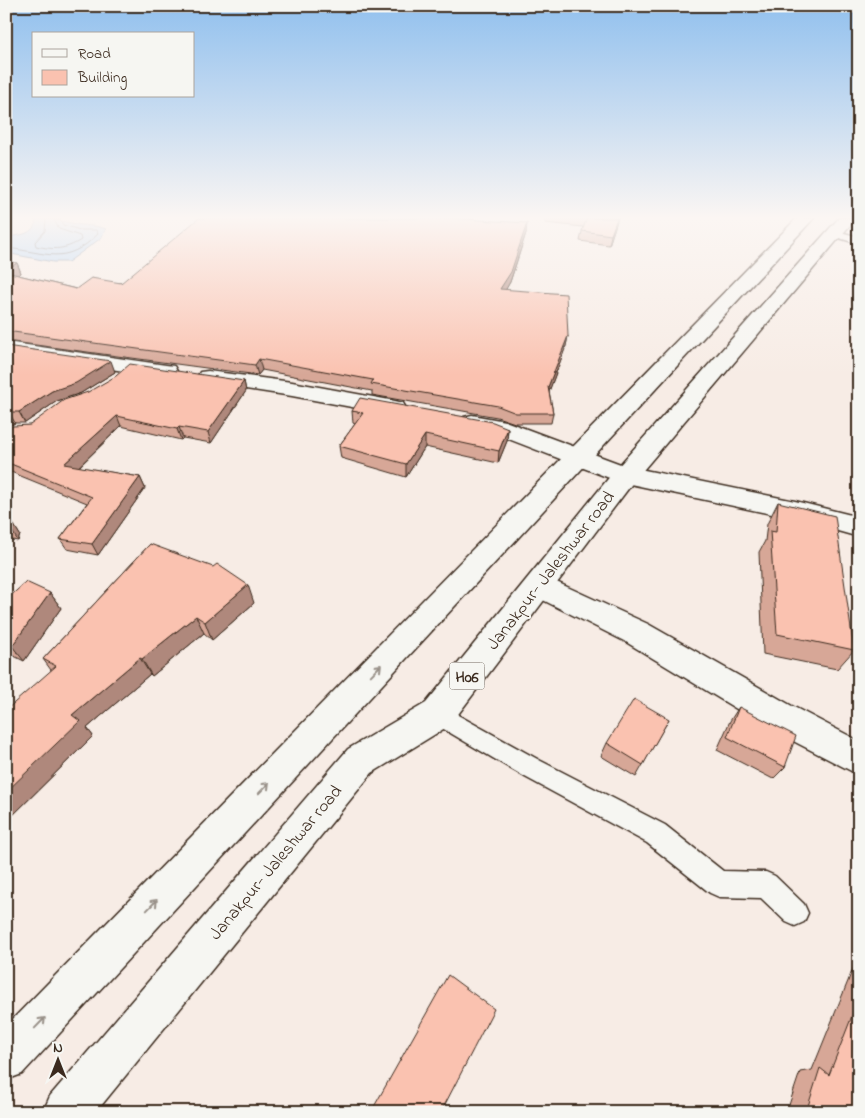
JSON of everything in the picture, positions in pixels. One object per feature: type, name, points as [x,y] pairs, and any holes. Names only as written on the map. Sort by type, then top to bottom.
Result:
[{"type":"main road","points":[[6,1058],[756,270]]},
{"type":"main road","name":"Janakpur- Jaleshwar road","points":[[66,1112],[360,761],[438,714],[625,475],[811,270]]},
{"type":"main road","points":[[6,348],[128,372],[292,389],[418,412]]},
{"type":"main road","points":[[448,417],[497,426],[625,475],[795,510],[859,527]]},
{"type":"main road","points":[[539,585],[637,633],[780,717],[859,759]]},
{"type":"lane","points":[[438,714],[533,770],[656,834],[720,884],[766,885],[795,913]]},
{"type":"building","points":[[136,270],[512,270],[500,289],[566,294],[568,336],[548,387],[553,413],[516,413],[498,406],[371,384],[373,380],[259,359],[255,365],[6,331],[6,272],[76,289],[91,278],[121,283]]},
{"type":"building","points":[[6,346],[111,361],[76,383],[52,391],[19,412],[9,412],[6,414]]},
{"type":"building","points":[[130,364],[244,381],[208,432],[179,427],[177,429],[117,416],[64,464],[140,477],[92,544],[60,539],[92,497],[6,462],[6,430],[13,426],[30,425],[64,400],[88,392],[116,376]]},
{"type":"building","points":[[360,398],[493,422],[508,428],[499,451],[425,435],[406,464],[339,446],[363,413],[352,411]]},
{"type":"building","points":[[778,502],[835,516],[854,650],[777,634],[770,531],[776,532]]},
{"type":"building","points":[[6,519],[12,522],[10,528],[6,527]]},
{"type":"building","points":[[150,544],[213,567],[217,564],[248,585],[205,622],[196,616],[142,659],[140,658],[72,715],[80,721],[6,792],[6,710],[56,666],[43,659]]},
{"type":"building","points":[[26,582],[50,593],[12,646],[6,644],[6,600]]},
{"type":"building","points":[[634,699],[669,719],[643,765],[607,743]]},
{"type":"building","points":[[739,707],[796,736],[785,767],[727,737]]},
{"type":"building","points":[[448,975],[494,1009],[441,1112],[371,1112]]},
{"type":"building","points":[[859,998],[859,1112],[816,1112],[808,1106],[820,1068],[829,1075]]}]
